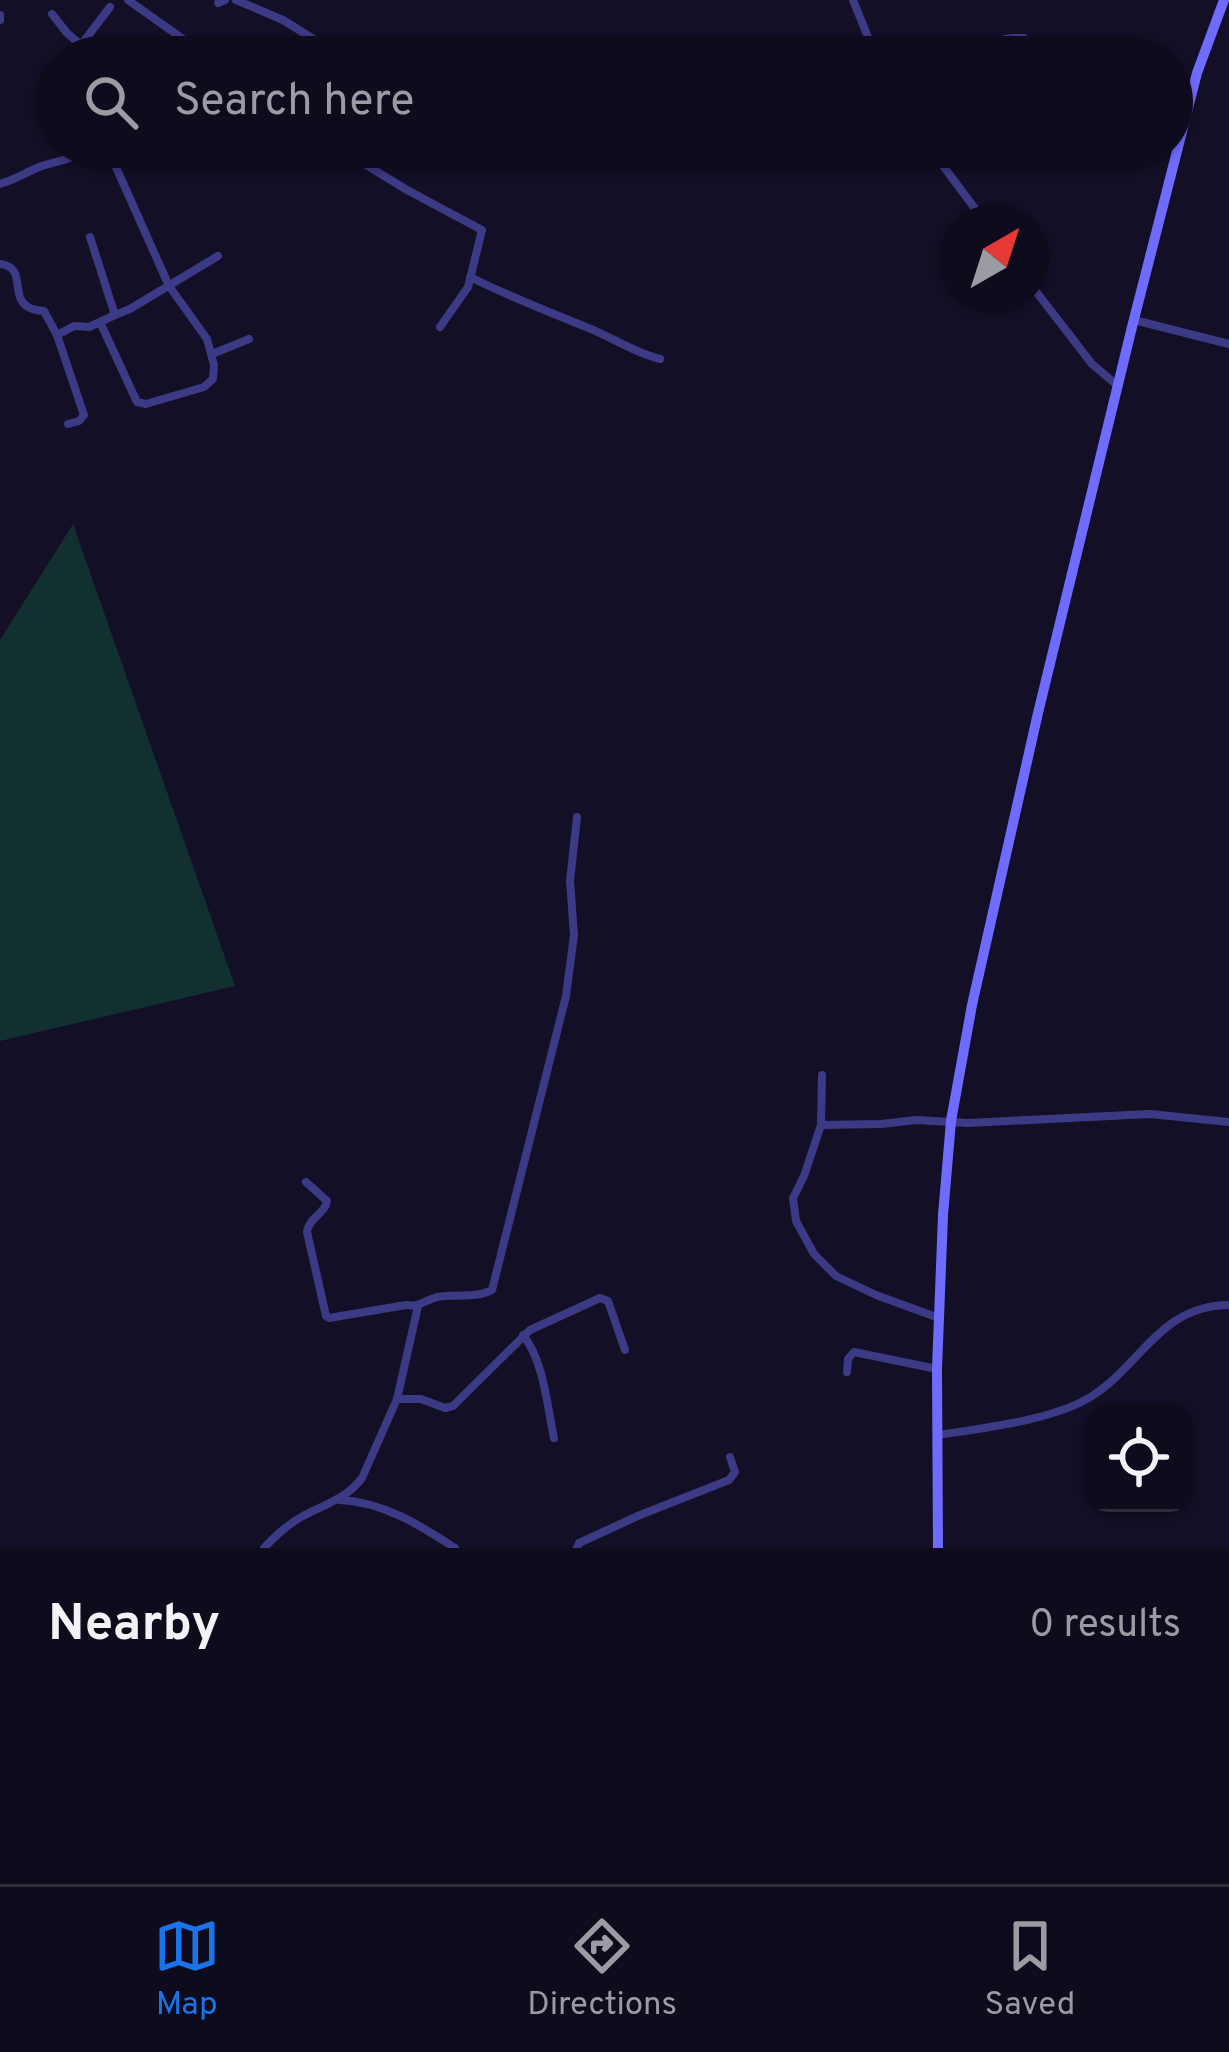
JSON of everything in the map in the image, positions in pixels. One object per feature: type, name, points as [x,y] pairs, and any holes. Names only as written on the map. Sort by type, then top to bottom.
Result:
[{"type":"street","points":[[128,0],[179,36]]},
{"type":"street","points":[[236,0],[309,36]]},
{"type":"street","points":[[853,0],[868,36]]},
{"type":"street","points":[[1193,90],[1224,0]]},
{"type":"street","points":[[89,36],[110,7]]},
{"type":"street","points":[[52,14],[71,36]]},
{"type":"street","points":[[0,184],[41,168]]},
{"type":"street","points":[[100,322],[134,399],[141,404],[209,383],[214,373],[212,353],[170,286],[117,168]]},
{"type":"street","points":[[371,168],[482,230],[468,287],[440,327]]},
{"type":"street","points":[[945,168],[972,204]]},
{"type":"street","points":[[938,1548],[937,1369],[951,1121],[1013,818],[1173,168]]},
{"type":"street","points":[[90,237],[116,315]]},
{"type":"street","points":[[57,335],[116,315],[218,256]]},
{"type":"street","points":[[0,264],[13,268],[23,306],[44,311],[57,335],[84,415],[68,424]]},
{"type":"street","points":[[470,277],[660,359]]},
{"type":"street","points":[[1049,308],[1092,364],[1118,386]]},
{"type":"street","points":[[1134,320],[1229,344]]},
{"type":"street","points":[[212,353],[249,339]]},
{"type":"street","points":[[306,1182],[326,1201],[307,1232],[326,1316],[332,1319],[418,1306],[438,1297],[481,1295],[494,1287],[566,996],[574,934],[570,881],[578,817]]},
{"type":"street","points":[[822,1075],[821,1124],[793,1206],[796,1221],[825,1267],[851,1284],[939,1318]]},
{"type":"street","points":[[821,1124],[1150,1114],[1229,1122]]},
{"type":"street","points":[[397,1399],[415,1398],[448,1408],[537,1325],[604,1298],[626,1350]]},
{"type":"street","points":[[938,1435],[1028,1418],[1090,1398],[1169,1325],[1203,1308],[1229,1305]]},
{"type":"street","points":[[264,1548],[284,1528],[339,1500],[362,1478],[397,1399],[418,1306]]},
{"type":"street","points":[[523,1335],[536,1360],[554,1438]]},
{"type":"street","points":[[848,1372],[848,1359],[854,1352],[937,1369]]},
{"type":"street","points":[[578,1548],[579,1543],[607,1529],[729,1480],[735,1472],[730,1457]]},
{"type":"street","points":[[339,1500],[376,1505],[454,1548]]},
{"type":"green space","points":[[73,524],[235,986],[0,1041],[0,640]]}]
